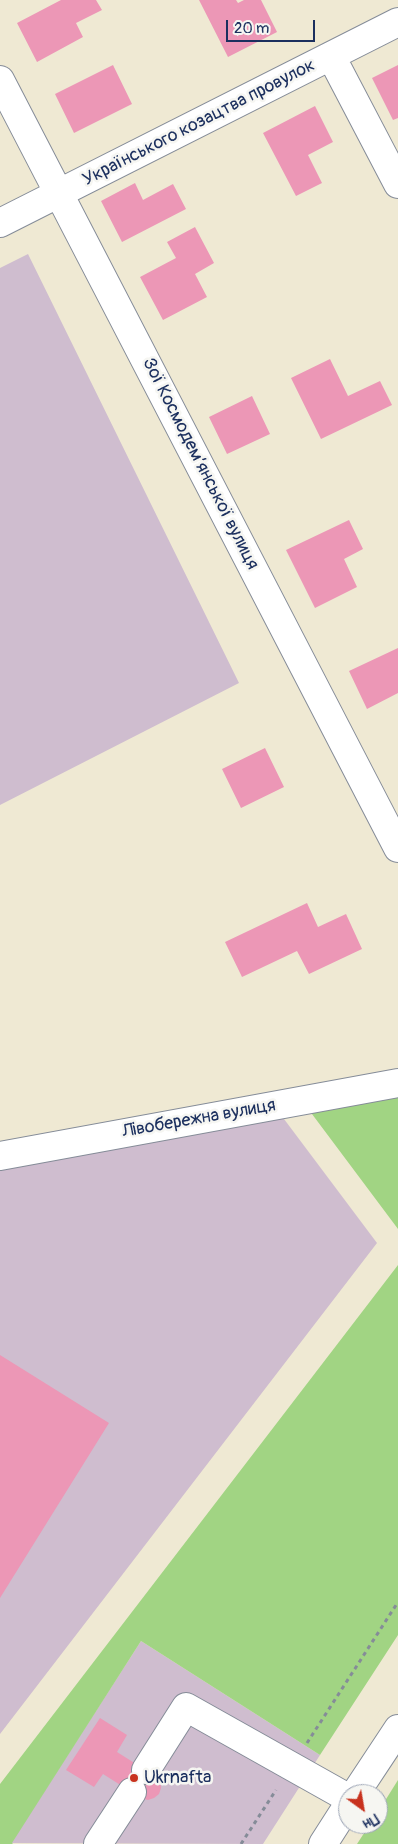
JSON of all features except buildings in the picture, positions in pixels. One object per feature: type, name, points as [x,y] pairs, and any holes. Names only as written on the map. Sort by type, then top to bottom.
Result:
[{"type":"main road","name":"Українського козацтва провулок","points":[[0,223],[398,22]]},
{"type":"main road","points":[[331,56],[398,184]]},
{"type":"main road","name":"Зої Космодем’янської вулиця","points":[[0,80],[398,848]]},
{"type":"main road","name":"Лівобережна вулиця","points":[[0,1156],[398,1083]]},
{"type":"main road","points":[[98,1844],[186,1707],[338,1792]]},
{"type":"main road","points":[[362,1784],[398,1729]]},
{"type":"main road","points":[[323,1844],[338,1821]]},
{"type":"path","points":[[241,1844],[398,1602]]},
{"type":"shaded area","points":[[28,254],[239,683],[0,805],[0,268]]},
{"type":"shaded area","points":[[281,1115],[377,1243],[0,1734],[0,1165]]},
{"type":"shaded area","points":[[141,1641],[320,1755],[263,1844],[11,1843]]},
{"type":"green space","points":[[398,1095],[398,1229],[309,1110]]},
{"type":"green space","points":[[398,1265],[398,1635],[320,1755],[141,1641],[13,1844],[0,1844],[0,1784]]},
{"type":"green space","points":[[398,1780],[398,1844],[357,1844],[364,1834],[388,1834],[388,1796]]},
{"type":"place","name":"Ukrnafta","points":[[134,1778]]}]
